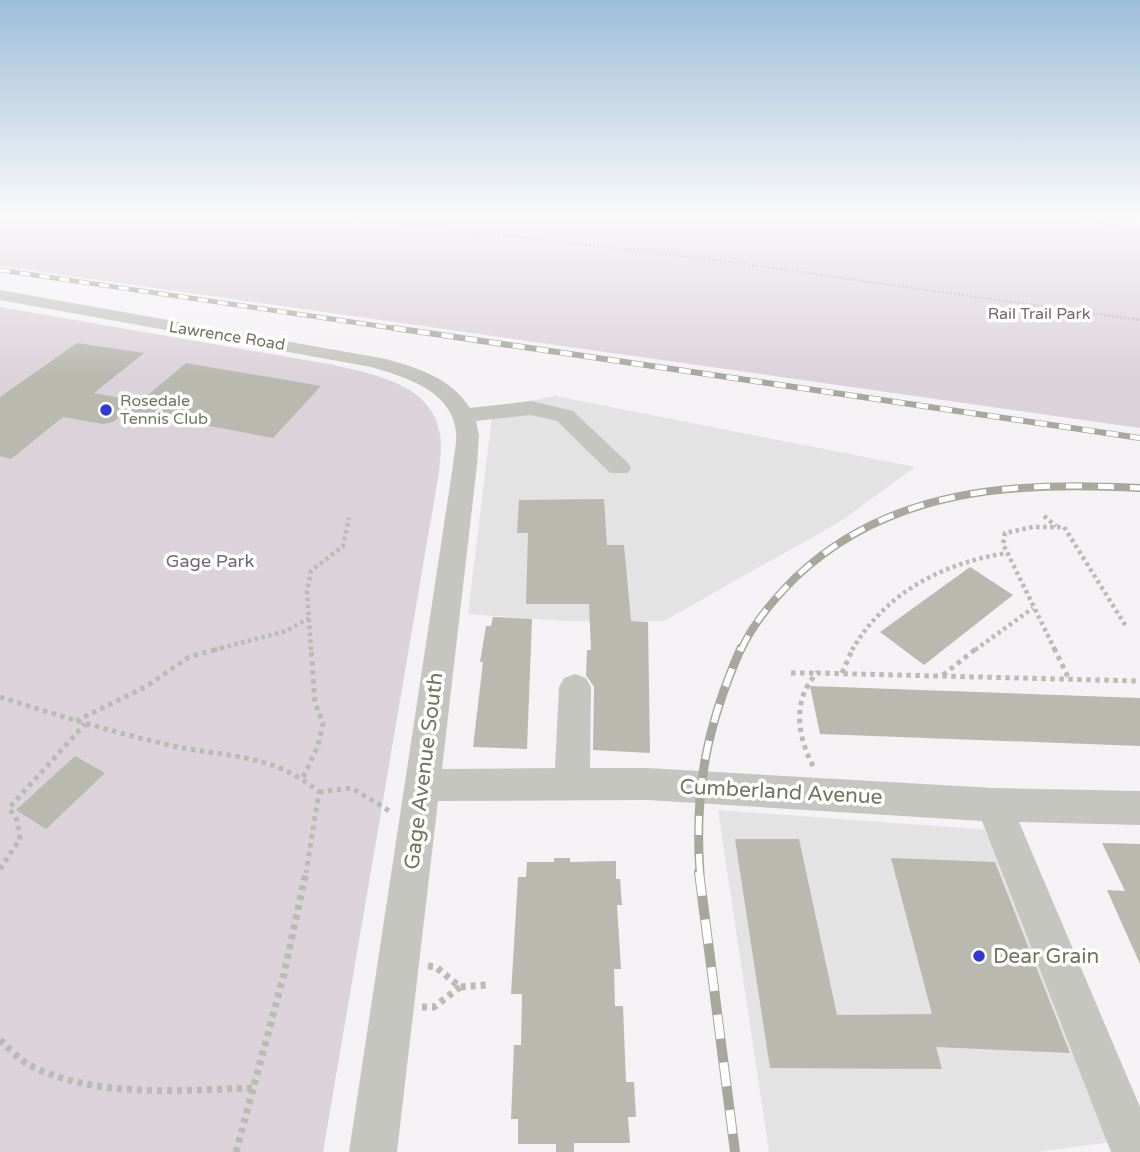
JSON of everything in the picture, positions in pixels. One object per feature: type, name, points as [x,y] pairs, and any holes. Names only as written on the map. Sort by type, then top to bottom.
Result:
[{"type":"street","name":"Lawrence Road","points":[[0,295],[363,359],[412,373],[455,406]]},
{"type":"street","points":[[455,406],[531,408],[565,416],[618,468]]},
{"type":"street","name":"Gage Avenue South","points":[[373,1152],[465,465],[467,429],[455,406]]},
{"type":"street","points":[[572,784],[575,687]]},
{"type":"street","name":"Cumberland Avenue","points":[[421,798],[572,784],[647,784],[994,805],[1140,808]]},
{"type":"street","points":[[994,805],[1135,1152]]},
{"type":"path","points":[[771,269],[1140,320]]},
{"type":"path","points":[[1044,516],[1069,532],[1127,628]]},
{"type":"path","points":[[303,777],[318,746],[323,723],[315,703],[307,592],[311,571],[343,547],[349,518]]},
{"type":"path","points":[[1056,526],[1004,533],[1002,540],[1069,679]]},
{"type":"path","points":[[842,673],[851,649],[872,620],[916,583],[956,563],[979,556],[1007,553]]},
{"type":"path","points":[[943,676],[1028,609],[1033,608]]},
{"type":"path","points":[[76,721],[147,686],[189,657],[286,631],[309,618]]},
{"type":"path","points":[[791,673],[1140,681]]},
{"type":"path","points":[[817,673],[806,682],[800,694],[798,708],[806,755],[828,795]]},
{"type":"path","points":[[0,697],[85,724],[178,747],[242,753],[303,777],[319,792]]},
{"type":"path","points":[[0,869],[20,839],[17,820],[9,808],[85,724]]},
{"type":"path","points":[[319,792],[352,788],[388,812],[421,798]]},
{"type":"path","points":[[236,1152],[311,851],[319,792]]},
{"type":"path","points":[[399,964],[436,967],[460,987]]},
{"type":"path","points":[[393,1006],[434,1007],[460,987],[486,985]]},
{"type":"path","points":[[0,1040],[28,1064],[92,1084],[165,1089],[254,1088]]},
{"type":"shaded area","points":[[555,396],[915,467],[841,521],[664,621],[565,621],[468,614],[493,408]]},
{"type":"shaded area","points":[[718,810],[1004,831],[1127,1140],[1037,1152],[769,1152]]},
{"type":"green space","name":"Rail Trail Park","points":[[19,269],[1140,269],[1140,428]]},
{"type":"green space","name":"Gage Park","points":[[0,307],[367,373],[399,384],[414,393],[435,417],[441,439],[439,472],[323,1152],[0,1152]]},
{"type":"building","points":[[77,343],[144,353],[94,393],[138,401],[113,422],[103,424],[63,417],[11,459],[0,456],[0,397]]},
{"type":"building","points":[[186,363],[321,386],[273,438],[129,411]]},
{"type":"building","points":[[604,499],[607,545],[624,545],[631,621],[648,622],[650,753],[593,750],[594,687],[586,675],[587,650],[591,650],[589,604],[526,604],[528,533],[517,533],[519,500]]},
{"type":"building","points":[[970,567],[1013,595],[924,665],[880,632]]},
{"type":"building","points":[[493,617],[532,619],[527,749],[473,747],[483,662],[480,662],[486,626],[491,626]]},
{"type":"building","points":[[810,686],[1140,698],[1140,746],[820,734]]},
{"type":"building","points":[[75,756],[105,773],[46,829],[16,810]]},
{"type":"building","points":[[735,839],[799,839],[837,1015],[932,1014],[891,858],[995,862],[1070,1053],[936,1047],[942,1069],[770,1068]]},
{"type":"building","points":[[1102,843],[1140,844],[1140,964],[1107,890],[1125,891]]},
{"type":"building","points":[[554,858],[570,858],[570,862],[616,861],[616,879],[620,879],[622,905],[617,905],[621,969],[614,969],[615,1006],[623,1006],[626,1082],[634,1082],[636,1117],[628,1117],[630,1143],[574,1143],[574,1152],[556,1152],[556,1144],[518,1144],[518,1119],[511,1119],[514,1045],[521,1045],[522,994],[511,994],[518,877],[526,877],[527,862],[554,862]]},
{"type":"railway","points":[[0,270],[406,330]]},
{"type":"railway","points":[[394,328],[1140,438]]},
{"type":"railway","points":[[741,650],[765,612],[795,578],[832,548],[871,525],[913,508],[956,497],[1001,490],[1047,486],[1140,488]]},
{"type":"railway","points":[[700,873],[701,785],[719,704],[741,648]]},
{"type":"railway","points":[[699,872],[735,1152]]},
{"type":"place","name":"Rosedale Tennis Club","points":[[106,410]]},
{"type":"place","name":"Dear Grain","points":[[979,956]]}]
